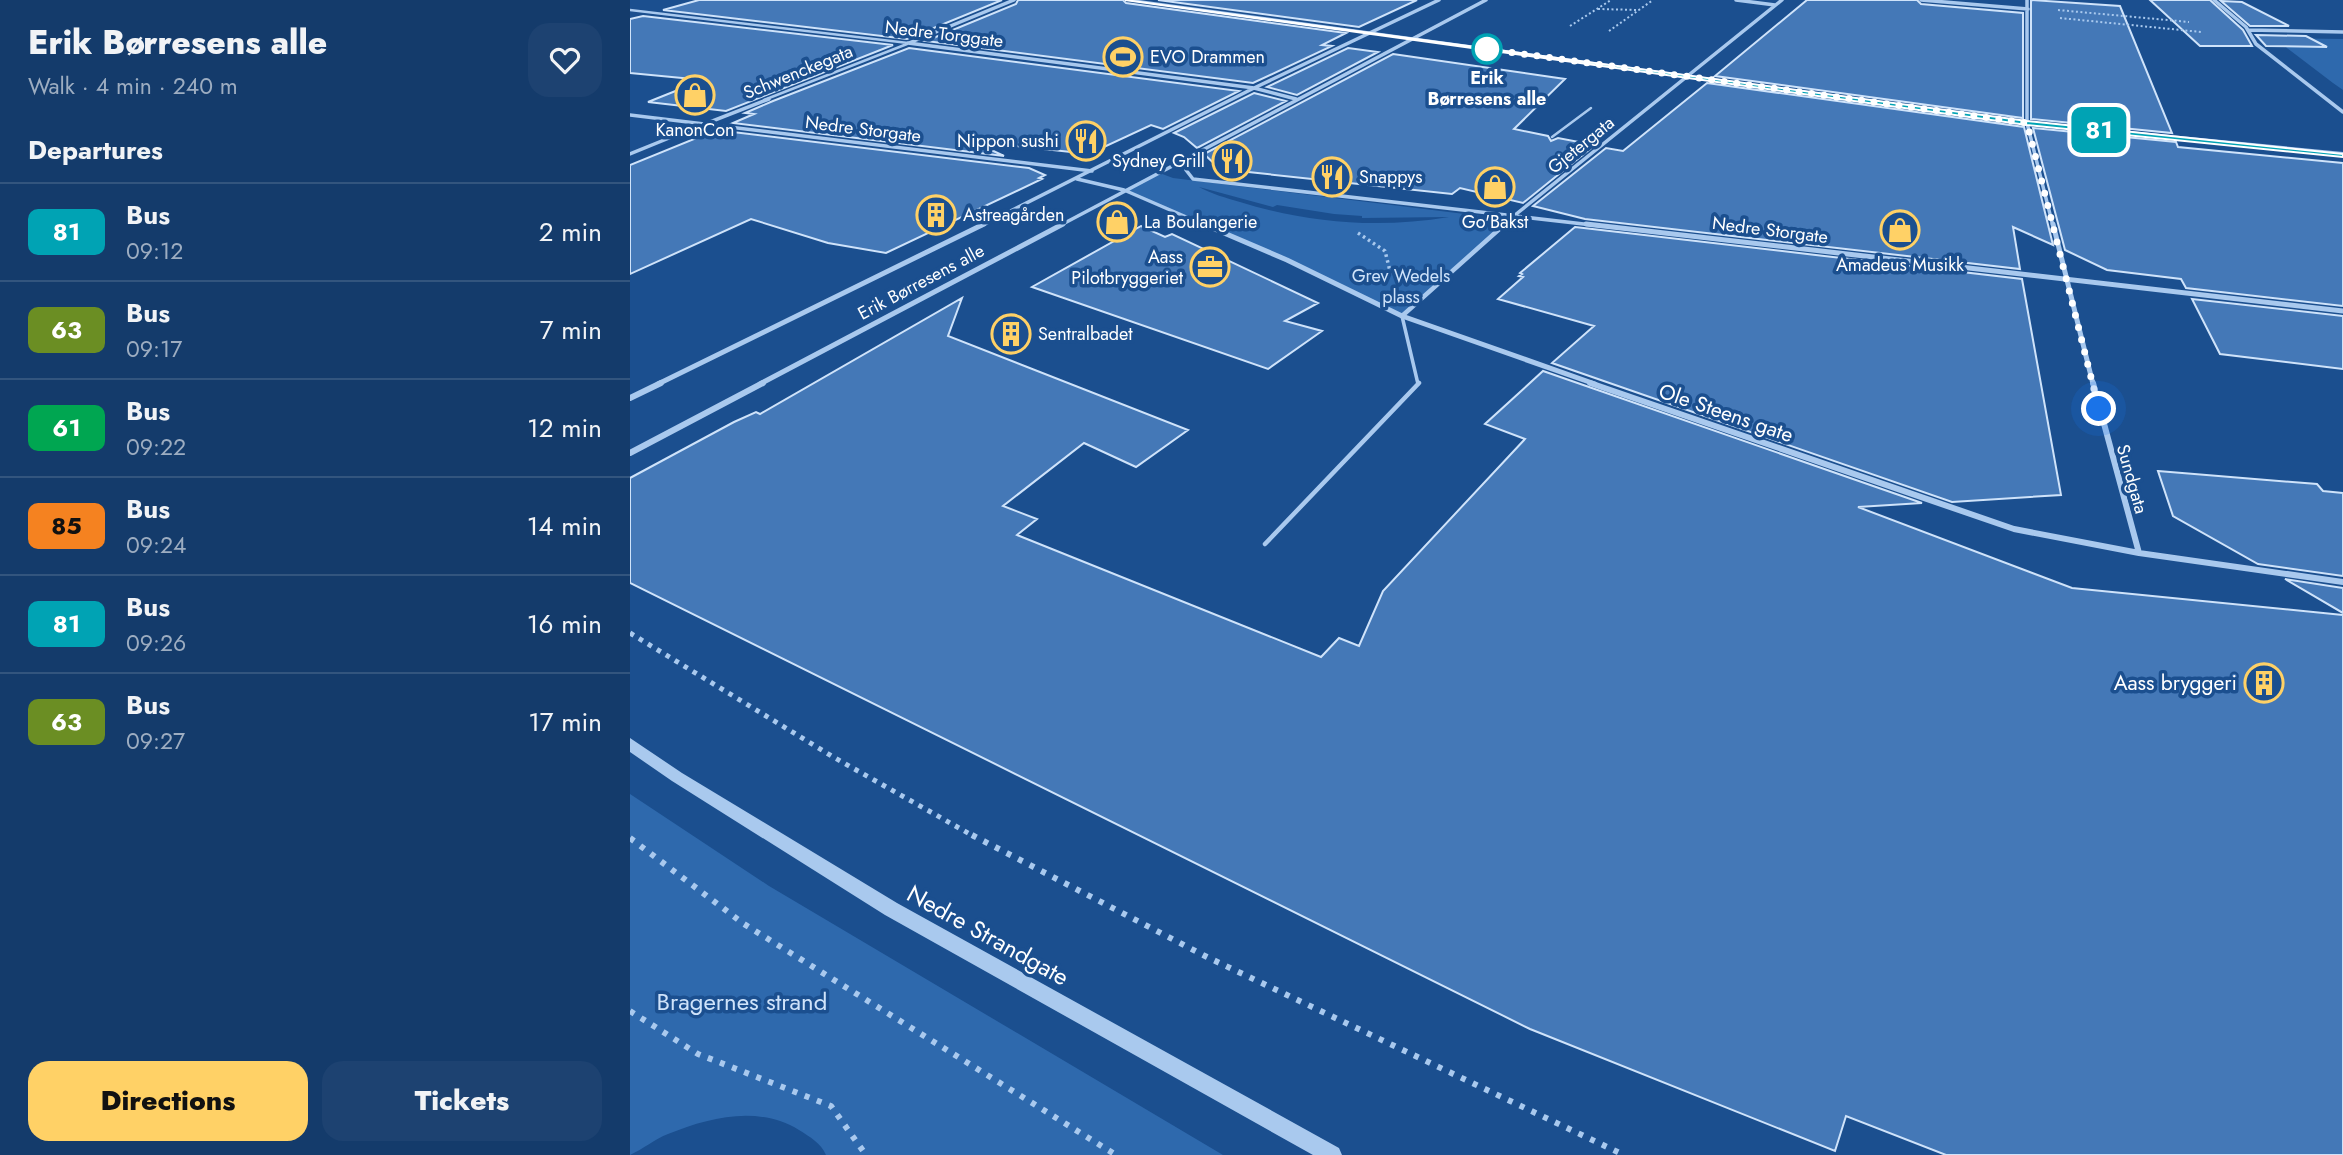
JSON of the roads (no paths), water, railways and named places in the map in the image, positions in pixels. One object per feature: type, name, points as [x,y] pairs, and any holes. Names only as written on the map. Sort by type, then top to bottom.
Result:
[{"type":"street","name":"Schwenckegata","points":[[630,153],[1014,0]]},
{"type":"street","points":[[1128,0],[2027,123],[2343,154]]},
{"type":"street","name":"Erik Børresens alle","points":[[630,398],[1092,171],[1254,88],[1439,0]]},
{"type":"street","name":"Erik Børresens alle","points":[[630,453],[1486,0]]},
{"type":"street","points":[[1736,0],[1775,5]]},
{"type":"street","name":"Gjetergata","points":[[1402,316],[1515,215],[1782,0]]},
{"type":"street","points":[[1921,0],[2028,8]]},
{"type":"street","points":[[2214,0],[2247,28],[2256,44],[2343,113]]},
{"type":"street","name":"Sundgata","points":[[2028,8],[2027,123],[2118,483],[2139,553]]},
{"type":"street","name":"Nedre Torggate","points":[[630,10],[1254,88],[1296,99]]},
{"type":"street","points":[[2247,28],[2343,32]]},
{"type":"street","name":"Nedre Storgate","points":[[630,115],[1092,171]]},
{"type":"street","name":"Nedre Storgate","points":[[1184,160],[1186,170],[1193,178],[2343,312]]},
{"type":"street","name":"Ole Steens gate","points":[[1077,178],[1124,190],[1287,260],[1402,316],[2014,529],[2139,553],[2343,582]]},
{"type":"street","name":"Nedre Strandgate","points":[[630,744],[677,777],[891,909],[1332,1155]]},
{"type":"lane","points":[[1552,137],[1591,108]]},
{"type":"lane","points":[[1265,544],[1419,383],[1402,316]]},
{"type":"place","name":"Erik Børresens alle","points":[[1487,49]]},
{"type":"place","name":"EVO Drammen","points":[[1123,57]]},
{"type":"place","name":"KanonCon","points":[[695,95]]},
{"type":"place","name":"Nippon sushi","points":[[1086,141]]},
{"type":"place","name":"Sydney Grill","points":[[1232,161]]},
{"type":"place","name":"Snappys","points":[[1332,177]]},
{"type":"place","name":"Go'Bakst","points":[[1495,187]]},
{"type":"place","name":"Astreagården","points":[[936,215]]},
{"type":"place","name":"La Boulangerie","points":[[1117,222]]},
{"type":"place","name":"Amadeus Musikk","points":[[1900,230]]},
{"type":"place","name":"Aass Pilotbryggeriet","points":[[1210,267]]},
{"type":"place","name":"Sentralbadet","points":[[1011,334]]},
{"type":"place","name":"Aass bryggeri","points":[[2264,683]]},
{"type":"park label","name":"Grev Wedels plass","points":[[1401,286]]},
{"type":"park label","name":"Bragernes strand","points":[[742,1001]]}]
